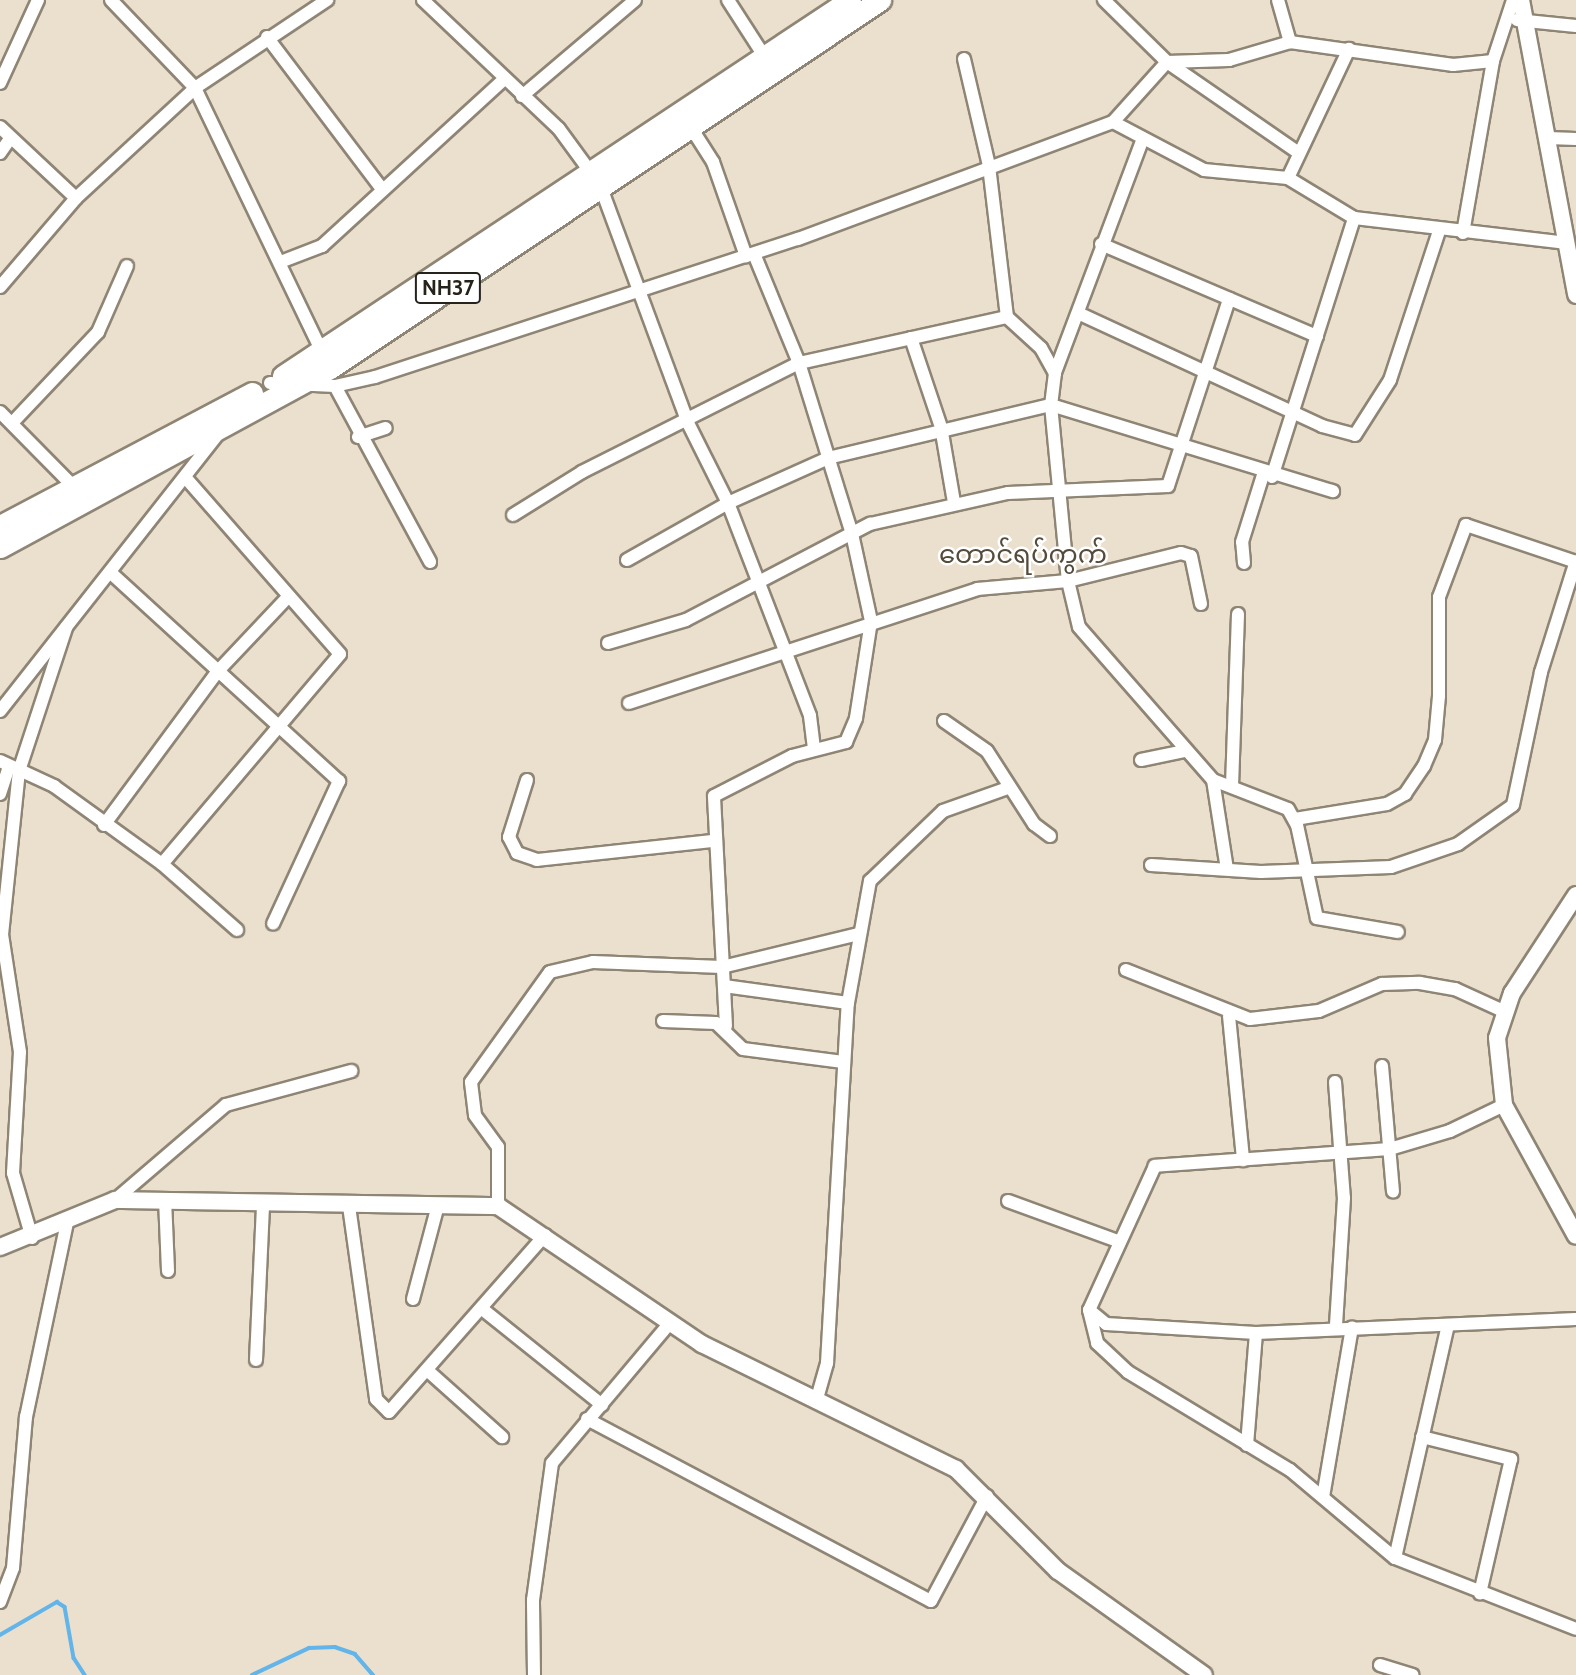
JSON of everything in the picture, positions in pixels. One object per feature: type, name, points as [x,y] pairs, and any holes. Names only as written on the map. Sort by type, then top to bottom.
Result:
[{"type":"highway","name":"NH37","points":[[0,547],[79,494],[238,401],[330,368],[596,178],[690,126],[850,0]]},
{"type":"highway","name":"NH37","points":[[0,526],[79,494],[225,425],[323,354],[596,178],[768,63],[880,0]]},
{"type":"street","points":[[0,83],[38,0]]},
{"type":"street","points":[[111,0],[195,88],[283,261],[323,354]]},
{"type":"street","points":[[0,287],[76,198],[195,88],[267,37],[327,0]]},
{"type":"street","points":[[423,0],[503,79],[559,129],[596,178],[688,423],[728,503],[810,716],[814,748]]},
{"type":"street","points":[[522,96],[635,0]]},
{"type":"street","points":[[729,0],[768,63]]},
{"type":"street","points":[[1104,0],[1167,62],[1299,153]]},
{"type":"street","points":[[1278,0],[1290,42]]},
{"type":"street","points":[[1463,233],[1493,61],[1513,0]]},
{"type":"street","points":[[1521,0],[1571,250],[1576,295]]},
{"type":"street","points":[[1507,19],[1576,26]]},
{"type":"street","points":[[267,37],[383,189]]},
{"type":"street","points":[[279,385],[335,386],[750,255],[1113,122],[1167,62],[1229,60],[1290,42],[1453,65],[1493,61]]},
{"type":"street","points":[[1288,178],[1349,49]]},
{"type":"street","points":[[964,59],[989,166],[1007,317],[1041,348],[1055,373]]},
{"type":"street","points":[[283,261],[322,246],[503,79]]},
{"type":"street","points":[[1113,122],[1142,141],[1204,170],[1288,178],[1354,218],[1571,250]]},
{"type":"street","points":[[690,126],[713,162],[750,255],[799,363],[852,534],[871,621],[850,736],[839,747],[814,748],[723,787],[714,796],[713,841],[726,1026],[743,1049],[843,1062]]},
{"type":"street","points":[[0,127],[9,140],[76,198]]},
{"type":"street","points":[[1548,138],[1576,139]]},
{"type":"street","points":[[0,153],[9,140]]},
{"type":"street","points":[[1142,141],[1101,244],[1055,373],[1051,405],[1068,581],[1079,627],[1213,780],[1278,802],[1295,819],[1304,869],[1324,923],[1398,932]]},
{"type":"street","points":[[1244,563],[1242,542],[1293,413],[1354,218]]},
{"type":"street","points":[[1078,313],[1344,435],[1362,429],[1390,380],[1439,231]]},
{"type":"street","points":[[1101,244],[1317,336]]},
{"type":"street","points":[[13,422],[98,332],[127,266]]},
{"type":"street","points":[[608,643],[686,620],[759,587],[852,534],[954,502],[1060,490],[1168,486],[1208,372],[1228,299]]},
{"type":"street","points":[[513,515],[582,472],[688,423],[799,363],[1007,317]]},
{"type":"street","points":[[911,338],[941,427],[954,502]]},
{"type":"street","points":[[335,386],[358,437],[430,562]]},
{"type":"street","points":[[0,711],[187,478],[225,425],[238,401]]},
{"type":"street","points":[[627,560],[728,503],[828,458],[941,427],[1051,405],[1179,449],[1268,476],[1333,491]]},
{"type":"street","points":[[0,412],[13,422],[79,494]]},
{"type":"street","points":[[358,437],[386,428]]},
{"type":"street","points":[[162,864],[340,654],[187,478]]},
{"type":"street","points":[[1151,865],[1304,869],[1416,861],[1458,844],[1513,805],[1541,672],[1576,561],[1466,525],[1439,597],[1439,696],[1434,740],[1424,766],[1405,794],[1387,804],[1295,819]]},
{"type":"street","points":[[629,703],[785,654],[871,621],[977,589],[1068,581],[1186,553],[1201,604]]},
{"type":"street","points":[[111,573],[339,781],[273,924]]},
{"type":"street","points":[[104,825],[218,671],[289,596]]},
{"type":"street","points":[[1232,786],[1238,614]]},
{"type":"street","points":[[0,794],[66,628]]},
{"type":"street","points":[[944,721],[987,751],[1008,788],[1050,836]]},
{"type":"street","points":[[1140,760],[1185,751]]},
{"type":"street","points":[[9,766],[54,786],[104,825],[162,864],[237,930]]},
{"type":"street","points":[[9,766],[2,935],[20,1052],[13,1173],[32,1238]]},
{"type":"street","points":[[527,780],[509,837],[517,853],[537,860],[713,841]]},
{"type":"street","points":[[1213,780],[1227,869]]},
{"type":"street","points":[[816,1402],[827,1363],[848,1003],[858,934],[870,881],[885,860],[943,811],[1008,788]]},
{"type":"street","points":[[1576,895],[1503,1010],[1497,1038],[1504,1105],[1576,1236]]},
{"type":"street","points":[[498,1206],[498,1147],[468,1096],[471,1082],[534,989],[568,964],[722,967],[858,934]]},
{"type":"street","points":[[1126,970],[1229,1016],[1319,1011],[1382,984],[1420,983],[1455,989],[1503,1010]]},
{"type":"street","points":[[724,986],[848,1003]]},
{"type":"street","points":[[1229,1016],[1243,1160]]},
{"type":"street","points":[[663,1021],[726,1026]]},
{"type":"street","points":[[1382,1066],[1393,1192]]},
{"type":"street","points":[[0,1247],[32,1238],[115,1200],[226,1105],[351,1071]]},
{"type":"street","points":[[1335,1082],[1340,1153],[1336,1325]]},
{"type":"street","points":[[1504,1105],[1390,1149],[1155,1166],[1118,1241],[1089,1310],[1097,1343],[1128,1372],[1247,1445],[1322,1497],[1395,1558],[1576,1629]]},
{"type":"street","points":[[115,1200],[165,1199],[349,1206],[498,1206],[545,1235],[670,1323],[816,1402],[918,1447],[987,1496],[1058,1571],[1204,1675]]},
{"type":"street","points":[[165,1199],[168,1270]]},
{"type":"street","points":[[1008,1201],[1118,1241]]},
{"type":"street","points":[[256,1360],[262,1203]]},
{"type":"street","points":[[413,1299],[438,1205]]},
{"type":"street","points":[[349,1206],[383,1409],[394,1411],[545,1235]]},
{"type":"street","points":[[0,1602],[14,1547],[26,1417],[67,1222]]},
{"type":"street","points":[[481,1308],[602,1405]]},
{"type":"street","points":[[1089,1310],[1106,1324],[1256,1333],[1336,1325],[1447,1329],[1576,1319]]},
{"type":"street","points":[[534,1675],[533,1600],[552,1462],[670,1323]]},
{"type":"street","points":[[1322,1497],[1352,1327]]},
{"type":"street","points":[[1395,1558],[1447,1329]]},
{"type":"street","points":[[1247,1445],[1256,1333]]},
{"type":"street","points":[[427,1370],[502,1437]]},
{"type":"street","points":[[587,1419],[931,1601],[987,1496]]},
{"type":"street","points":[[1422,1437],[1511,1459],[1480,1593]]},
{"type":"street","points":[[0,1543],[14,1547]]},
{"type":"street","points":[[1380,1665],[1412,1675]]},
{"type":"waterway","points":[[0,1635],[57,1602],[65,1607],[74,1658],[85,1675]]},
{"type":"waterway","points":[[252,1675],[309,1648],[335,1647],[355,1654],[373,1675]]},
{"type":"district","name":"တောင်ရပ်ကွက်","points":[[1023,555]]}]
